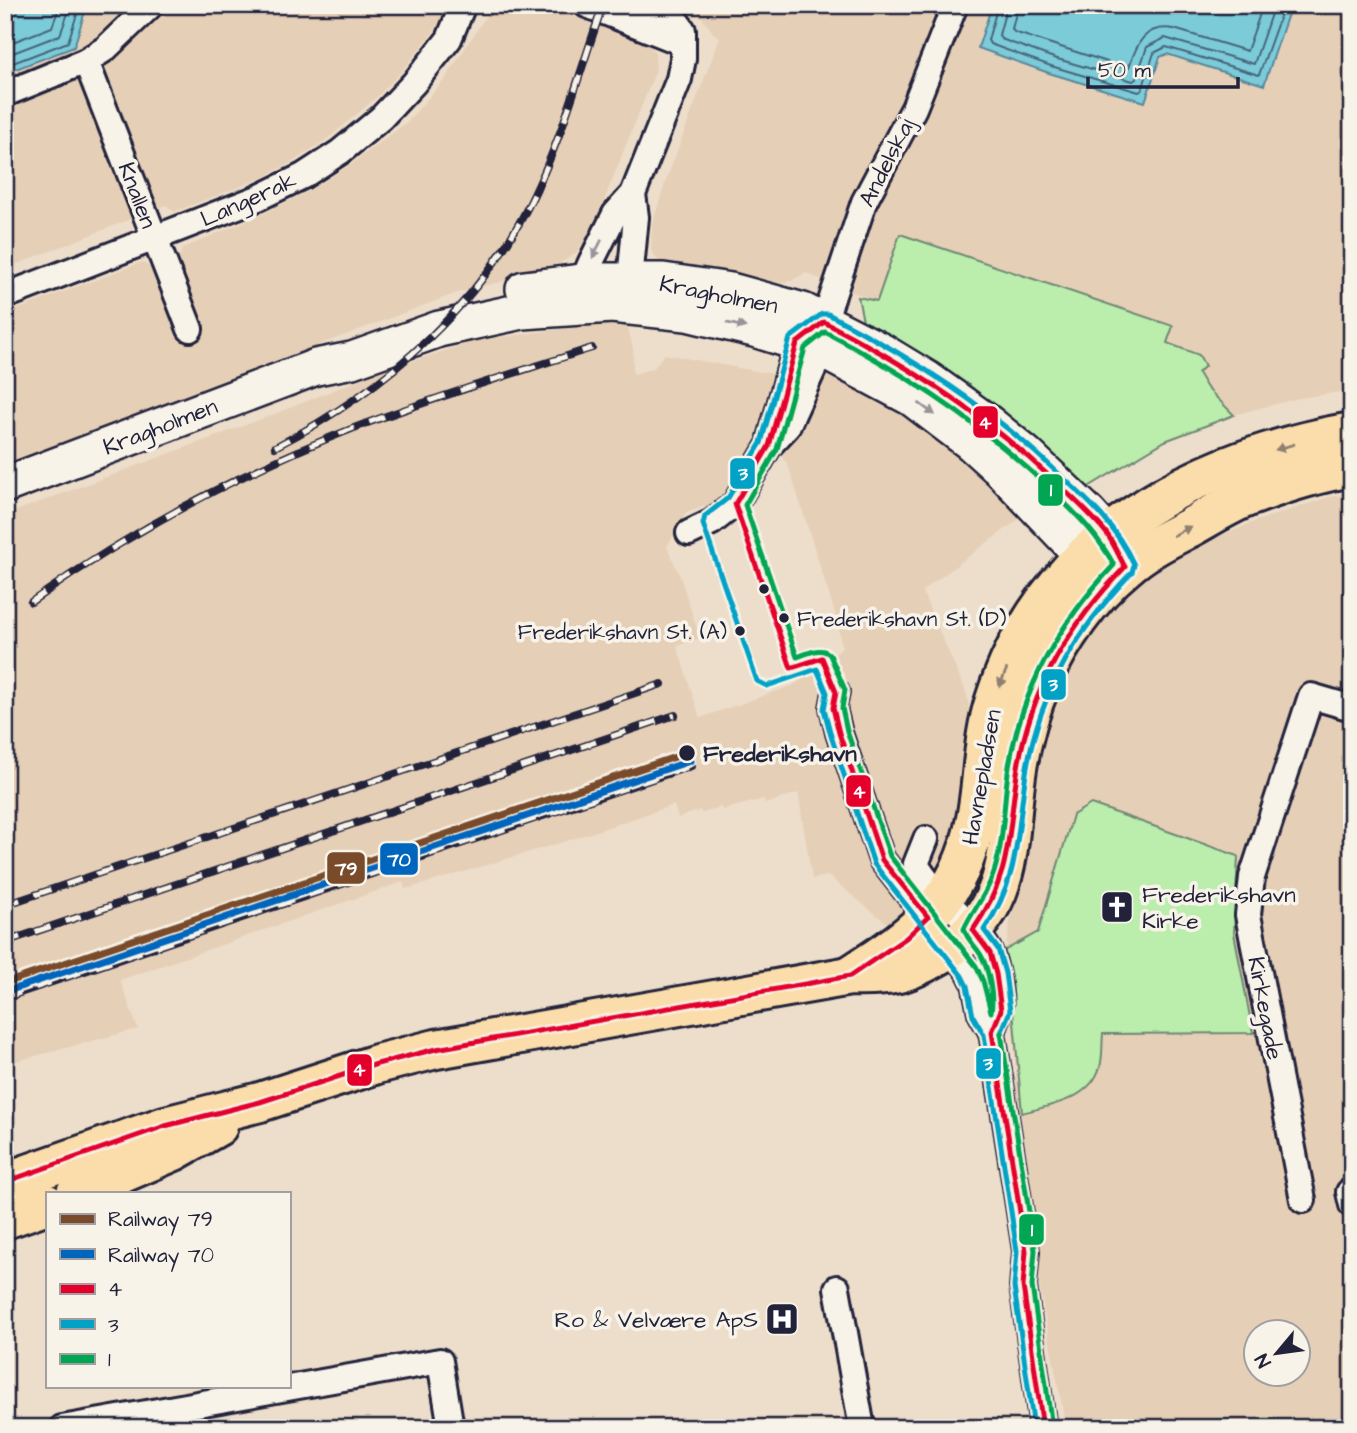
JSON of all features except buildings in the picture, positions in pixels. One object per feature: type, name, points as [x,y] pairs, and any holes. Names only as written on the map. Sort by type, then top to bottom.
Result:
[{"type":"main road","name":"Havnepladsen","points":[[962,939],[996,897],[1007,863],[1017,769],[1026,726],[1042,681],[1080,617],[1107,559],[1146,506],[1226,465],[1308,440],[1352,432]]},
{"type":"main road","name":"Havnepladsen","points":[[936,908],[958,877],[966,857],[976,819],[987,727],[1003,677],[1035,618],[1107,559],[1149,549],[1244,499],[1334,470],[1352,467]]},
{"type":"main road","points":[[850,976],[906,939],[936,908]]},
{"type":"main road","points":[[5,1182],[165,1126],[260,1102],[377,1063],[436,1049],[850,976],[887,977],[901,973],[962,939]]},
{"type":"main road","points":[[78,1192],[174,1151],[260,1102]]},
{"type":"main road","points":[[5,1219],[46,1204]]},
{"type":"street","points":[[5,94],[86,61],[105,49],[151,5]]},
{"type":"street","name":"Langerak","points":[[5,296],[258,198],[303,176],[341,152],[381,118],[414,83],[449,39],[463,5]]},
{"type":"street","name":"Langerak","points":[[449,39],[468,26],[482,5]]},
{"type":"street","points":[[587,5],[683,43]]},
{"type":"street","points":[[634,194],[636,217],[610,289],[588,269],[615,214],[634,194],[678,79],[683,59],[683,30],[675,19],[649,5]]},
{"type":"street","name":"Andelskaj","points":[[689,533],[712,522],[735,504],[769,446],[814,338],[864,202],[914,108],[955,5]]},
{"type":"street","name":"Knallen","points":[[86,61],[190,329]]},
{"type":"street","name":"Kragholmen","points":[[5,485],[316,367],[346,349],[461,303],[514,291],[610,289],[663,281],[731,291],[803,311],[814,338],[912,398],[970,442],[1107,559]]},
{"type":"street","points":[[836,692],[833,708],[839,733],[882,860],[889,871],[936,908],[962,939],[981,1013],[992,1032],[1026,1251],[1023,1286],[1043,1428]]},
{"type":"street","name":"Kirkegade","points":[[1303,1200],[1251,927],[1249,902],[1252,877],[1311,696],[1351,707]]},
{"type":"street","name":"Havnepladsen","points":[[926,839],[916,864],[936,908]]},
{"type":"street","points":[[836,1288],[862,1428]]},
{"type":"street","points":[[290,1383],[440,1361],[450,1428]]},
{"type":"street","points":[[62,1428],[257,1388]]},
{"type":"shaded area","points":[[87,5],[450,5],[435,30],[377,97],[330,137],[294,161],[262,178],[174,212],[166,205],[5,269],[5,73],[74,47]]},
{"type":"shaded area","points":[[493,5],[549,5],[644,40],[655,52],[656,70],[591,233],[575,254],[551,269],[457,293],[5,463],[5,314],[142,262],[151,268],[180,255],[183,248],[307,192],[350,165],[407,122],[445,79]]},
{"type":"shaded area","points":[[687,5],[992,5],[979,48],[1145,102],[1160,57],[1167,54],[1264,85],[1291,5],[1352,5],[1352,390],[1295,399],[1234,415],[1207,388],[1198,373],[1205,366],[1199,355],[1167,343],[1173,326],[900,235],[877,302],[806,273],[791,281],[770,284],[665,266],[651,251],[652,225],[720,37],[714,34],[696,10]]},
{"type":"shaded area","points":[[591,325],[628,327],[633,349],[633,374],[654,368],[664,354],[778,375],[766,418],[725,493],[711,504],[686,513],[667,547],[680,576],[700,638],[677,646],[700,718],[794,685],[842,648],[837,620],[788,465],[778,452],[823,374],[860,390],[929,433],[959,456],[1022,517],[922,591],[966,692],[973,725],[954,842],[923,895],[889,925],[828,876],[812,879],[798,793],[765,804],[764,799],[722,810],[721,807],[702,813],[700,810],[678,818],[674,805],[424,884],[405,889],[403,882],[120,980],[138,1029],[5,1064],[5,515],[272,415],[378,372],[479,340]]},
{"type":"shaded area","points":[[1352,493],[1352,1428],[1066,1428],[1037,1274],[1014,1110],[1016,1071],[1011,998],[1002,950],[1006,947],[1011,916],[1026,873],[1045,728],[1057,682],[1090,623],[1160,561],[1256,521],[1329,497]]},
{"type":"green space","points":[[900,234],[1173,326],[1167,343],[1199,355],[1205,366],[1198,373],[1207,388],[1234,415],[1165,441],[1080,492],[991,413],[974,389],[937,363],[874,333],[863,321],[858,297],[877,301]]},
{"type":"green space","points":[[1091,804],[1238,856],[1234,933],[1253,1033],[1103,1034],[1100,1067],[1088,1087],[1057,1104],[1022,1113],[1012,998],[1004,951],[1038,932],[1073,815]]},
{"type":"water","points":[[5,5],[87,5],[74,47],[5,73]]},
{"type":"water","points":[[992,5],[1291,5],[1264,85],[1167,54],[1160,57],[1145,102],[978,48]]},
{"type":"railway","points":[[275,447],[356,398],[393,370],[429,339],[491,268],[516,228],[548,164],[603,5]]},
{"type":"railway","points":[[31,602],[107,551],[187,505],[270,464],[383,417],[592,348]]},
{"type":"railway","points":[[5,905],[662,684]]},
{"type":"railway","points":[[5,942],[675,715]]},
{"type":"railway","points":[[5,998],[691,766]]},
{"type":"rail line","name":"79","points":[[5,983],[687,753]]},
{"type":"rail line","name":"70","points":[[8,991],[690,761]]},
{"type":"transit line","name":"3","points":[[1001,1033],[1010,1011],[1005,973],[998,949],[984,930],[996,910],[1011,871],[1033,739],[1052,686],[1064,662],[1095,616],[1132,572],[1134,565],[1119,538],[1092,505],[1007,428],[921,367],[860,331],[828,314],[822,314],[790,338],[761,443],[728,498],[705,516],[703,524],[757,681],[767,686],[817,669],[827,693],[824,709],[831,736],[874,864],[967,986],[973,1016],[984,1035],[1017,1251],[1014,1287],[1034,1428]]},
{"type":"transit line","name":"4","points":[[5,1182],[165,1126],[260,1102],[377,1064],[436,1049],[850,976],[906,938],[928,917],[882,860],[839,733],[833,708],[836,692],[822,658],[791,668],[735,504],[769,446],[797,343],[824,322],[943,391],[998,432],[1080,504],[1110,538],[1125,567],[1070,634],[1032,710],[1018,767],[1002,870],[996,889],[973,930],[990,953],[996,974],[1001,1010],[992,1032],[1026,1251],[1023,1286],[1043,1428]]},
{"type":"transit line","name":"1","points":[[825,332],[914,383],[997,443],[1077,515],[1093,533],[1114,565],[1060,633],[1034,683],[1015,737],[1007,779],[998,859],[988,888],[964,929],[987,970],[991,1012],[976,966],[890,856],[847,731],[842,708],[845,690],[827,652],[814,651],[797,657],[745,505],[777,449],[805,348],[825,332]]},
{"type":"transit line","name":"1","points":[[1001,1033],[1035,1250],[1032,1286],[1052,1427]]},
{"type":"place","name":"Frederikshavn St. (D)","points":[[784,618]]},
{"type":"place","name":"Frederikshavn St. (A)","points":[[740,631]]},
{"type":"place","name":"Frederikshavn","points":[[687,753]]},
{"type":"place","name":"Frederikshavn Kirke","points":[[1117,907]]},
{"type":"place","name":"Ro & Velvære ApS","points":[[782,1319]]}]
